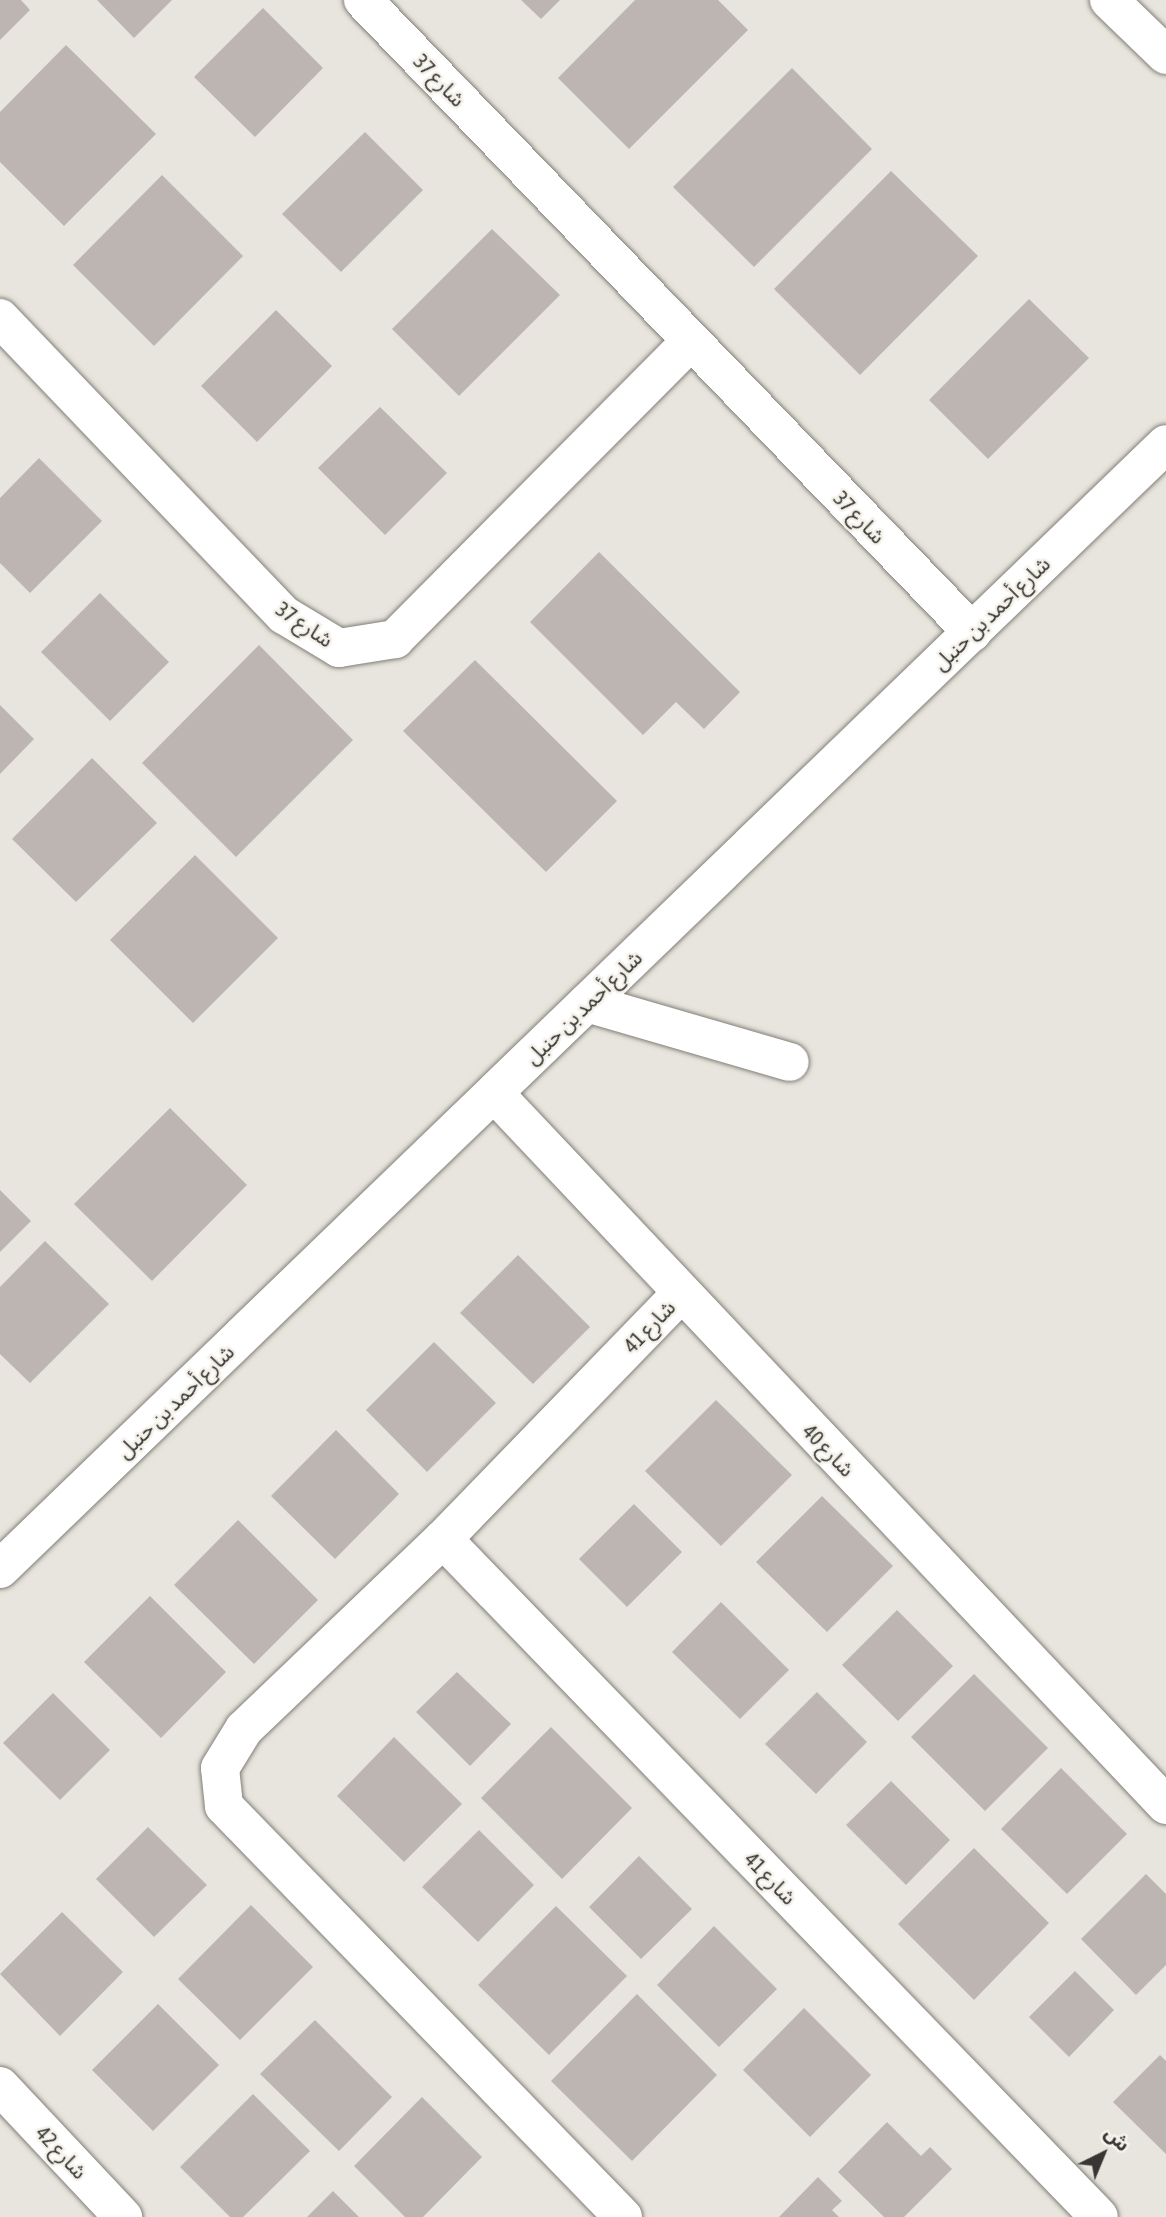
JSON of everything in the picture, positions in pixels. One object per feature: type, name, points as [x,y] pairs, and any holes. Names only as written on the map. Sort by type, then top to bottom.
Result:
[{"type":"street","name":"شارع 37","points":[[363,0],[972,632]]},
{"type":"street","points":[[1109,0],[1166,55]]},
{"type":"street","name":"شارع 37","points":[[0,318],[284,615],[339,648],[395,639],[691,341]]},
{"type":"street","name":"شارع أحمد بن حنبل","points":[[0,1569],[1166,444]]},
{"type":"street","points":[[587,1003],[790,1062]]},
{"type":"street","name":"شارع 40","points":[[494,1093],[1166,1805]]},
{"type":"street","name":"شارع 41","points":[[623,2217],[224,1806],[220,1768],[244,1729],[443,1539],[681,1293]]},
{"type":"street","name":"شارع 41","points":[[443,1539],[1099,2217]]},
{"type":"street","name":"شارع 42","points":[[0,2087],[123,2217]]},
{"type":"building","points":[[0,0],[21,0],[30,10],[0,40]]},
{"type":"building","points":[[97,0],[172,0],[134,38]]},
{"type":"building","points":[[521,0],[560,0],[541,19]]},
{"type":"building","points":[[635,0],[718,0],[748,30],[629,149],[558,78]]},
{"type":"building","points":[[263,8],[323,68],[255,137],[194,77]]},
{"type":"building","points":[[66,45],[156,134],[64,226],[0,162],[0,112]]},
{"type":"building","points":[[792,68],[872,149],[754,267],[673,187]]},
{"type":"building","points":[[365,132],[423,190],[341,272],[282,214]]},
{"type":"building","points":[[891,171],[978,256],[860,375],[774,289]]},
{"type":"building","points":[[162,175],[243,256],[154,346],[73,265]]},
{"type":"building","points":[[492,229],[560,295],[459,396],[392,329]]},
{"type":"building","points":[[1029,299],[1089,358],[988,459],[929,400]]},
{"type":"building","points":[[276,310],[332,366],[257,442],[201,386]]},
{"type":"building","points":[[380,407],[447,473],[385,535],[318,468]]},
{"type":"building","points":[[39,458],[102,521],[30,593],[0,563],[0,498]]},
{"type":"building","points":[[599,552],[740,692],[704,729],[676,702],[643,735],[530,622]]},
{"type":"building","points":[[100,593],[169,662],[110,721],[41,652]]},
{"type":"building","points":[[259,645],[353,740],[236,857],[142,763]]},
{"type":"building","points":[[475,660],[617,801],[546,872],[403,731]]},
{"type":"building","points":[[0,705],[34,739],[0,774]]},
{"type":"building","points":[[92,758],[157,823],[76,902],[12,839]]},
{"type":"building","points":[[195,855],[278,938],[193,1023],[110,940]]},
{"type":"building","points":[[170,1108],[247,1185],[152,1281],[74,1204]]},
{"type":"building","points":[[0,1190],[31,1221],[0,1252]]},
{"type":"building","points":[[45,1241],[109,1304],[30,1383],[0,1354],[0,1287]]},
{"type":"building","points":[[518,1255],[590,1327],[533,1384],[460,1313]]},
{"type":"building","points":[[434,1342],[496,1403],[427,1472],[366,1410]]},
{"type":"building","points":[[716,1400],[792,1475],[721,1546],[645,1471]]},
{"type":"building","points":[[336,1430],[399,1494],[335,1559],[271,1496]]},
{"type":"building","points":[[822,1496],[893,1566],[827,1632],[756,1562]]},
{"type":"building","points":[[634,1504],[682,1552],[627,1607],[579,1559]]},
{"type":"building","points":[[238,1520],[318,1600],[254,1664],[174,1585]]},
{"type":"building","points":[[150,1596],[226,1672],[161,1738],[84,1662]]},
{"type":"building","points":[[721,1602],[789,1670],[740,1719],[672,1652]]},
{"type":"building","points":[[897,1610],[953,1666],[898,1721],[842,1665]]},
{"type":"building","points":[[457,1672],[511,1724],[470,1766],[416,1712]]},
{"type":"building","points":[[974,1674],[1048,1748],[985,1811],[911,1737]]},
{"type":"building","points":[[817,1692],[867,1742],[816,1794],[765,1744]]},
{"type":"building","points":[[53,1693],[110,1750],[60,1800],[3,1743]]},
{"type":"building","points":[[551,1727],[632,1808],[562,1879],[481,1798]]},
{"type":"building","points":[[394,1737],[462,1804],[404,1862],[337,1796]]},
{"type":"building","points":[[1061,1768],[1127,1834],[1067,1894],[1001,1829]]},
{"type":"building","points":[[891,1781],[950,1840],[906,1885],[846,1825]]},
{"type":"building","points":[[148,1827],[207,1885],[154,1937],[96,1879]]},
{"type":"building","points":[[479,1830],[534,1885],[478,1942],[422,1887]]},
{"type":"building","points":[[974,1848],[1049,1923],[974,2000],[898,1924]]},
{"type":"building","points":[[639,1856],[692,1909],[641,1959],[589,1907]]},
{"type":"building","points":[[1146,1874],[1166,1894],[1166,1965],[1136,1995],[1081,1939]]},
{"type":"building","points":[[251,1905],[313,1967],[240,2040],[178,1979]]},
{"type":"building","points":[[556,1906],[627,1976],[549,2055],[478,1985]]},
{"type":"building","points":[[62,1912],[123,1972],[60,2036],[0,1974]]},
{"type":"building","points":[[714,1926],[777,1989],[719,2047],[657,1985]]},
{"type":"building","points":[[1075,1971],[1114,2010],[1069,2057],[1029,2017]]},
{"type":"building","points":[[637,1994],[717,2075],[632,2161],[551,2081]]},
{"type":"building","points":[[158,2004],[219,2065],[153,2131],[92,2070]]},
{"type":"building","points":[[804,2008],[871,2075],[810,2137],[743,2070]]},
{"type":"building","points":[[315,2020],[392,2097],[339,2151],[260,2074]]},
{"type":"building","points":[[1160,2055],[1166,2061],[1166,2154],[1113,2102]]},
{"type":"building","points":[[253,2094],[310,2151],[243,2217],[230,2217],[180,2167]]},
{"type":"building","points":[[422,2097],[482,2157],[423,2217],[405,2217],[354,2166]]},
{"type":"building","points":[[887,2122],[921,2156],[930,2147],[952,2169],[904,2217],[884,2217],[838,2172]]},
{"type":"building","points":[[818,2177],[842,2201],[832,2210],[839,2217],[779,2217]]},
{"type":"building","points":[[333,2191],[359,2217],[307,2217]]}]
